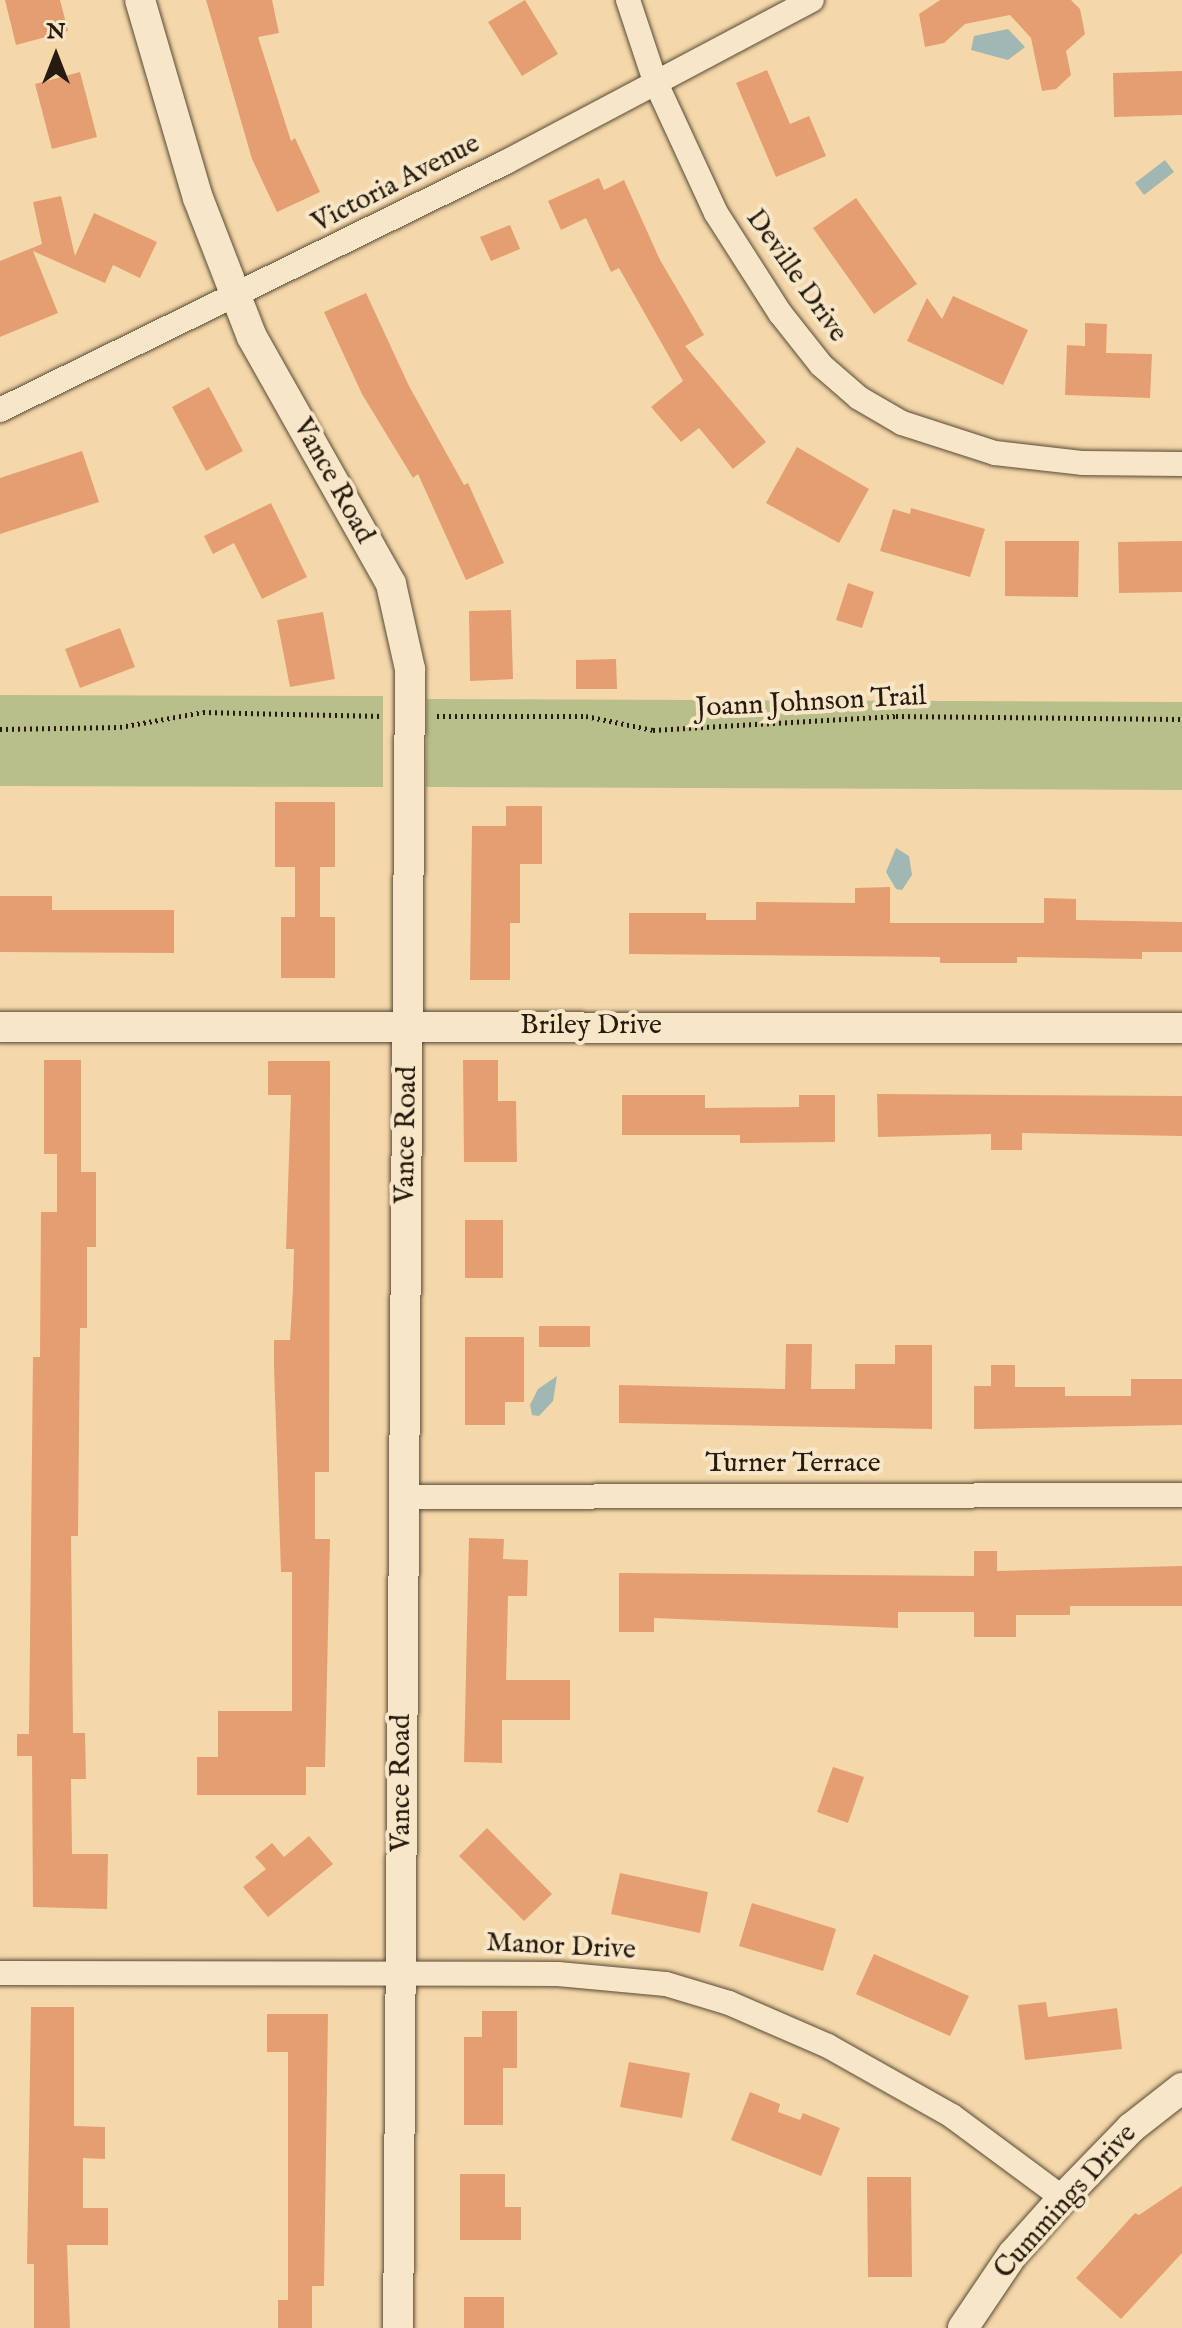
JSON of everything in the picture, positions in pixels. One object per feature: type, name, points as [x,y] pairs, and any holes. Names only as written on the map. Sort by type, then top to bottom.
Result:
[{"type":"street","name":"Vance Road","points":[[140,0],[198,198],[252,337],[391,584],[403,622],[410,669],[398,2328]]},
{"type":"street","name":"Deville Drive","points":[[628,0],[655,81],[716,213],[764,288],[821,365],[859,398],[902,423],[995,453],[1083,463],[1182,464]]},
{"type":"street","name":"Victoria Avenue","points":[[0,410],[237,297],[812,0]]},
{"type":"street","name":"Briley Drive","points":[[0,1027],[1182,1028]]},
{"type":"street","name":"Turner Terrace","points":[[404,1497],[1182,1495]]},
{"type":"street","name":"Manor Drive","points":[[0,1973],[401,1972],[621,1978],[729,2003],[828,2046],[952,2116],[1063,2198]]},
{"type":"street","name":"Cummings Drive","points":[[963,2328],[1013,2254],[1063,2198],[1131,2128],[1182,2088]]},
{"type":"path","points":[[0,729],[120,727],[203,712],[370,715]]},
{"type":"path","name":"Joann Johnson Trail","points":[[443,716],[586,716],[653,730],[896,716],[1182,719]]},
{"type":"green space","points":[[0,695],[383,696],[383,787],[0,786]]},
{"type":"green space","points":[[427,699],[1182,702],[1182,790],[426,787]]},
{"type":"water","points":[[1008,29],[1025,47],[1008,60],[971,50],[974,36]]},
{"type":"water","points":[[1165,160],[1174,172],[1144,195],[1135,183]]},
{"type":"water","points":[[896,848],[909,856],[912,875],[902,890],[896,889],[886,872]]},
{"type":"water","points":[[557,1376],[553,1401],[539,1416],[532,1415],[530,1405],[538,1389]]},
{"type":"building","points":[[5,0],[60,0],[68,31],[16,45]]},
{"type":"building","points":[[206,0],[272,0],[279,33],[258,37],[291,141],[295,138],[320,192],[277,212],[252,159]]},
{"type":"building","points":[[525,0],[558,54],[522,76],[488,22]]},
{"type":"building","points":[[940,0],[1071,0],[1080,9],[1085,34],[1066,51],[1071,75],[1056,89],[1042,91],[1031,38],[1010,15],[965,24],[944,43],[925,47],[919,14]]},
{"type":"building","points":[[767,70],[790,124],[809,116],[826,156],[776,177],[736,83]]},
{"type":"building","points":[[1182,71],[1182,115],[1114,117],[1113,73]]},
{"type":"building","points":[[80,72],[97,137],[52,149],[35,84]]},
{"type":"building","points":[[599,178],[604,190],[624,180],[660,260],[704,335],[685,346],[766,442],[733,469],[699,428],[681,442],[651,407],[683,381],[619,268],[611,272],[586,218],[561,230],[548,201]]},
{"type":"building","points":[[61,196],[75,256],[94,213],[157,242],[140,278],[113,265],[105,283],[33,251],[58,313],[0,337],[0,261],[42,244],[33,202]]},
{"type":"building","points":[[856,198],[917,284],[874,314],[813,228]]},
{"type":"building","points":[[510,225],[520,249],[491,261],[480,237]]},
{"type":"building","points":[[366,293],[409,386],[464,485],[468,483],[504,563],[466,580],[418,474],[413,478],[362,394],[324,312]]},
{"type":"building","points":[[953,296],[1028,330],[1003,385],[907,341],[927,298],[942,319]]},
{"type":"building","points":[[1085,323],[1107,324],[1106,353],[1152,354],[1150,398],[1065,395],[1067,345],[1085,346]]},
{"type":"building","points":[[209,387],[243,451],[206,471],[172,407]]},
{"type":"building","points":[[797,447],[869,489],[839,543],[766,503]]},
{"type":"building","points":[[82,451],[99,502],[0,534],[0,478]]},
{"type":"building","points":[[271,503],[307,577],[262,599],[234,543],[213,554],[204,536]]},
{"type":"building","points":[[911,508],[985,529],[970,577],[880,551],[893,509],[910,514]]},
{"type":"building","points":[[1005,541],[1079,541],[1078,597],[1005,596]]},
{"type":"building","points":[[1182,541],[1182,592],[1119,593],[1118,542]]},
{"type":"building","points":[[848,583],[874,592],[862,628],[836,620]]},
{"type":"building","points":[[511,610],[513,679],[470,681],[469,611]]},
{"type":"building","points":[[323,612],[335,679],[290,687],[277,620]]},
{"type":"building","points":[[120,628],[135,667],[80,688],[65,649]]},
{"type":"building","points":[[616,659],[617,689],[576,689],[576,660]]},
{"type":"building","points":[[275,802],[335,802],[335,867],[320,867],[320,917],[335,917],[335,978],[281,978],[281,917],[295,917],[295,867],[275,867]]},
{"type":"building","points":[[506,806],[542,806],[542,864],[520,864],[520,923],[510,923],[510,980],[470,980],[472,826],[506,826]]},
{"type":"building","points":[[890,887],[890,923],[1044,923],[1044,898],[1076,899],[1076,920],[1182,922],[1182,952],[1142,952],[1142,959],[1017,957],[1017,963],[940,963],[940,957],[629,954],[629,913],[706,913],[706,920],[756,920],[756,902],[855,903],[855,888]]},
{"type":"building","points":[[0,896],[52,896],[52,910],[174,910],[174,953],[0,952]]},
{"type":"building","points":[[44,1060],[81,1060],[81,1172],[96,1172],[96,1247],[87,1247],[87,1328],[80,1328],[78,1536],[71,1536],[73,1733],[85,1733],[86,1779],[71,1779],[72,1854],[108,1854],[107,1909],[33,1907],[32,1756],[17,1756],[17,1734],[29,1734],[33,1357],[40,1357],[41,1212],[57,1212],[57,1154],[44,1154]]},
{"type":"building","points":[[463,1060],[498,1060],[498,1101],[516,1101],[517,1162],[464,1162]]},
{"type":"building","points":[[268,1061],[330,1061],[329,1472],[315,1472],[315,1539],[330,1539],[325,1767],[306,1767],[306,1795],[197,1795],[197,1757],[218,1757],[218,1711],[292,1711],[292,1572],[281,1572],[274,1367],[274,1340],[290,1340],[294,1249],[286,1249],[291,1095],[268,1095]]},
{"type":"building","points":[[877,1094],[1182,1096],[1182,1136],[1022,1133],[1022,1150],[991,1150],[991,1134],[878,1137]]},
{"type":"building","points":[[622,1095],[705,1095],[705,1108],[799,1107],[799,1095],[835,1095],[835,1142],[740,1143],[740,1135],[622,1135]]},
{"type":"building","points":[[465,1220],[503,1220],[503,1278],[465,1278]]},
{"type":"building","points":[[539,1326],[590,1326],[590,1347],[539,1347]]},
{"type":"building","points":[[465,1337],[524,1337],[524,1402],[505,1402],[505,1425],[465,1425]]},
{"type":"building","points":[[786,1344],[812,1344],[811,1389],[855,1389],[855,1364],[895,1364],[895,1345],[932,1345],[932,1429],[619,1423],[619,1385],[785,1389]]},
{"type":"building","points":[[991,1365],[1015,1365],[1015,1387],[1065,1387],[1065,1396],[1131,1396],[1131,1379],[1182,1379],[1182,1425],[974,1429],[974,1386],[991,1386]]},
{"type":"building","points":[[469,1538],[504,1539],[503,1559],[528,1560],[527,1596],[508,1596],[506,1680],[570,1680],[570,1720],[502,1720],[502,1763],[464,1762]]},
{"type":"building","points":[[974,1551],[997,1551],[997,1571],[1182,1566],[1182,1606],[1070,1606],[1070,1615],[1016,1615],[1016,1637],[974,1637],[974,1612],[898,1612],[898,1628],[654,1618],[654,1632],[619,1632],[619,1573],[974,1576]]},
{"type":"building","points":[[833,1767],[864,1777],[848,1823],[817,1812]]},
{"type":"building","points":[[487,1828],[552,1894],[524,1921],[459,1856]]},
{"type":"building","points":[[309,1836],[333,1864],[268,1917],[243,1887],[266,1869],[255,1857],[272,1843],[284,1857]]},
{"type":"building","points":[[620,1873],[708,1892],[700,1933],[611,1914]]},
{"type":"building","points":[[752,1903],[836,1929],[823,1971],[739,1946]]},
{"type":"building","points":[[874,1954],[969,1996],[950,2036],[856,1994]]},
{"type":"building","points":[[1046,2002],[1048,2017],[1117,2008],[1122,2049],[1025,2060],[1018,2005]]},
{"type":"building","points":[[31,2007],[74,2007],[74,2126],[105,2127],[105,2159],[83,2158],[83,2208],[108,2208],[108,2245],[67,2245],[70,2328],[34,2328],[34,2264],[27,2264]]},
{"type":"building","points":[[482,2011],[517,2011],[517,2068],[503,2068],[503,2125],[464,2125],[464,2037],[482,2037]]},
{"type":"building","points":[[267,2014],[328,2014],[324,2286],[312,2286],[312,2328],[278,2328],[278,2300],[288,2300],[288,2052],[267,2052]]},
{"type":"building","points":[[629,2062],[690,2073],[682,2118],[620,2107]]},
{"type":"building","points":[[750,2092],[780,2104],[778,2112],[800,2120],[803,2113],[840,2128],[821,2176],[731,2140]]},
{"type":"building","points":[[460,2174],[505,2174],[505,2207],[521,2207],[521,2240],[460,2240]]},
{"type":"building","points":[[867,2177],[911,2177],[912,2277],[868,2277]]},
{"type":"building","points":[[1182,2186],[1182,2253],[1121,2319],[1076,2278],[1135,2213],[1139,2215]]},
{"type":"building","points":[[464,2297],[504,2297],[504,2328],[464,2328]]}]
